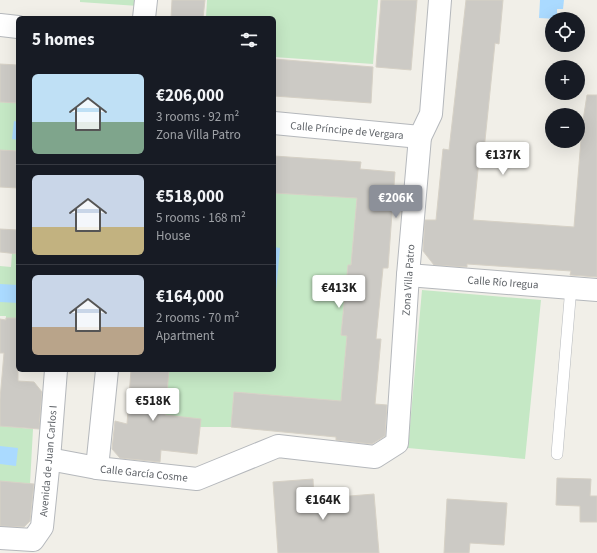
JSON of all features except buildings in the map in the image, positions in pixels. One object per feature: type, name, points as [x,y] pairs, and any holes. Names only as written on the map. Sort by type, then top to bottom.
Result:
[{"type":"street","points":[[144,16],[146,0]]},
{"type":"street","name":"Zona Villa Patro","points":[[397,443],[408,275],[420,137],[431,114],[440,0]]},
{"type":"street","points":[[0,25],[16,27]]},
{"type":"street","name":"Calle Príncipe de Vergara","points":[[276,123],[420,137]]},
{"type":"street","name":"Calle Río Iregua","points":[[408,275],[597,290]]},
{"type":"street","name":"Avenida de Juan Carlos I","points":[[0,538],[33,540],[42,526],[56,372]]},
{"type":"street","points":[[97,468],[107,372]]},
{"type":"street","name":"Calle García Cosme","points":[[49,459],[97,468],[197,478],[278,446],[375,458],[397,443]]},
{"type":"lane","points":[[557,454],[571,287]]},
{"type":"green space","points":[[80,0],[138,0],[138,6],[80,2]]},
{"type":"green space","points":[[207,0],[378,0],[373,64],[276,57],[276,16],[206,16]]},
{"type":"green space","points":[[0,102],[16,103],[16,151],[0,150]]},
{"type":"green space","points":[[276,193],[357,198],[351,265],[348,265],[341,334],[347,336],[341,401],[234,392],[231,427],[200,427],[165,415],[169,372],[276,372]]},
{"type":"green space","points":[[12,253],[16,254],[16,321],[5,329],[6,316],[0,316],[0,266],[11,267]]},
{"type":"green space","points":[[422,290],[541,300],[525,459],[408,448]]},
{"type":"green space","points":[[0,416],[12,417],[11,427],[33,429],[30,484],[6,482],[0,492]]},
{"type":"water","points":[[540,0],[564,0],[563,9],[557,9],[557,12],[545,12],[545,18],[539,18]]},
{"type":"water","points":[[14,121],[16,122],[16,140],[12,139]]},
{"type":"water","points":[[276,247],[280,248],[276,291]]},
{"type":"water","points":[[0,284],[16,285],[16,303],[0,302]]},
{"type":"water","points":[[0,446],[18,448],[16,466],[0,464]]}]
